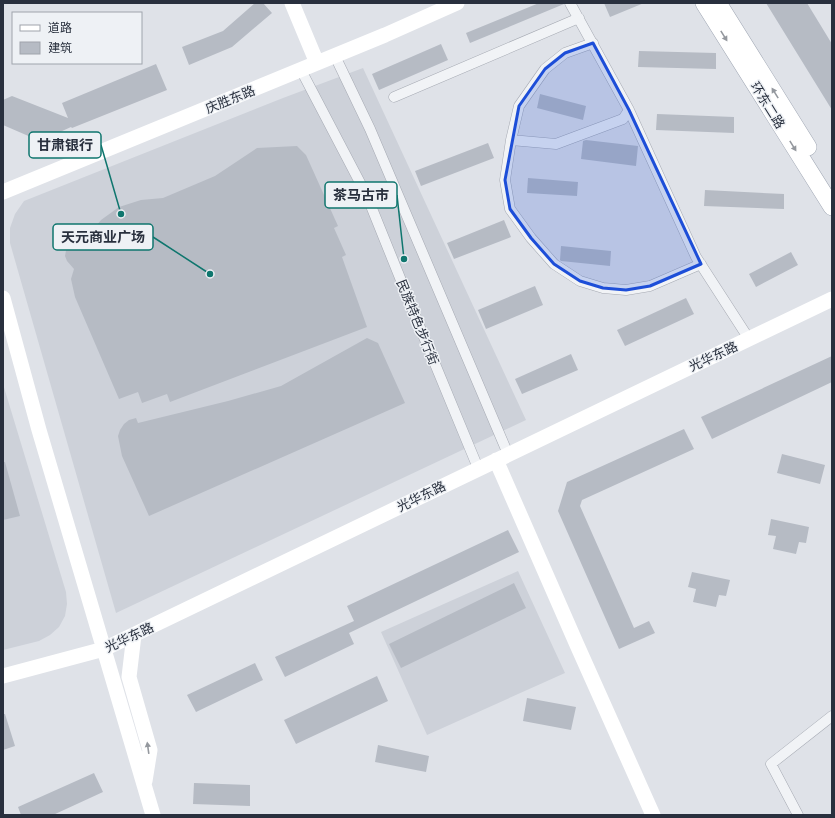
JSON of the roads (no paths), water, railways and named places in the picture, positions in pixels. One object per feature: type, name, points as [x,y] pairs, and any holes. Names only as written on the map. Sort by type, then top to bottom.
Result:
[{"type":"main road","points":[[292,3],[317,63]]},
{"type":"main road","name":"庆胜东路","points":[[3,192],[335,56],[457,3]]},
{"type":"main road","name":"环东二路","points":[[704,3],[832,207]]},
{"type":"main road","name":"环东二路","points":[[718,3],[832,186]]},
{"type":"main road","points":[[3,298],[39,430],[153,815]]},
{"type":"main road","name":"光华东路","points":[[3,676],[104,650],[478,468],[832,299]]},
{"type":"main road","points":[[502,457],[577,645],[653,815]]},
{"type":"main road","points":[[134,635],[129,677],[150,750],[145,786]]},
{"type":"street","points":[[570,3],[629,110],[696,257],[749,339]]},
{"type":"street","points":[[394,97],[579,18]]},
{"type":"street","points":[[593,43],[565,53],[545,69],[519,106],[511,140],[505,180],[510,209],[531,238],[554,264],[580,281],[603,288],[626,290],[650,286],[701,264]]},
{"type":"street","points":[[335,56],[370,129],[502,457]]},
{"type":"street","name":"民族特色步行街","points":[[301,70],[367,196],[478,468]]},
{"type":"street","points":[[511,140],[556,144],[623,119],[629,110]]},
{"type":"street","points":[[798,815],[771,764],[832,716]]},
{"type":"place","name":"甘肃银行","points":[[121,214]]},
{"type":"place","name":"茶马古市","points":[[404,259]]},
{"type":"place","name":"天元商业广场","points":[[210,274]]}]
